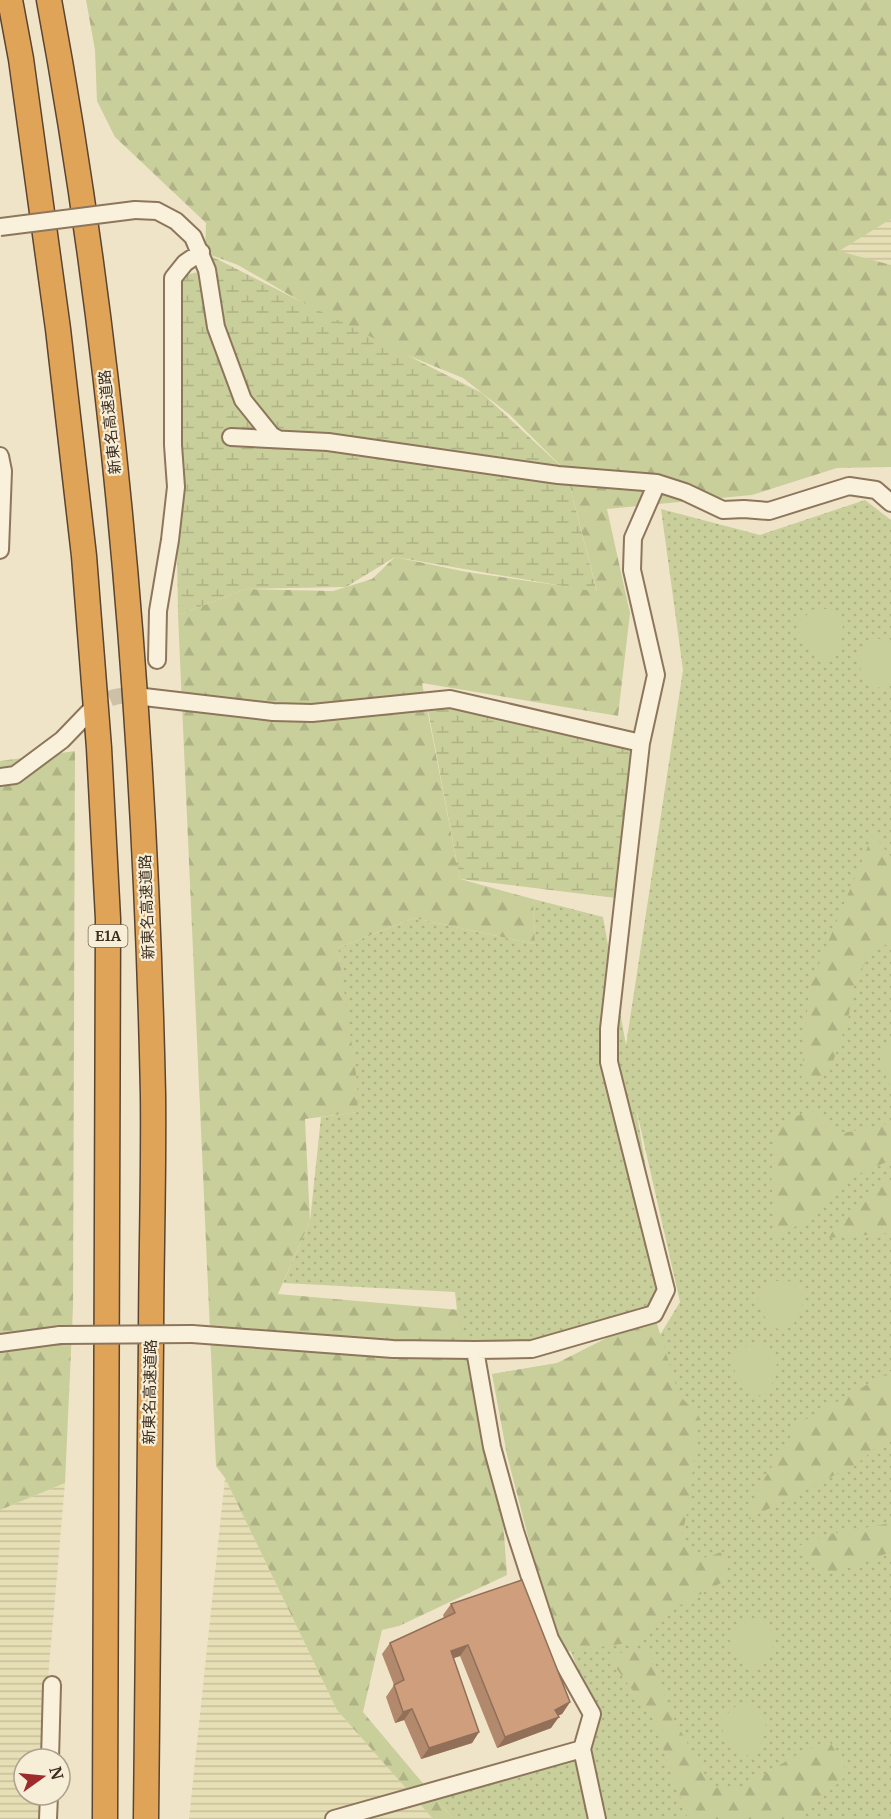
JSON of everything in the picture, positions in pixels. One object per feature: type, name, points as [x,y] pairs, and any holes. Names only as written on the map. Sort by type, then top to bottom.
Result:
[{"type":"highway","name":"E1A","points":[[10,0],[21,59],[57,317],[84,556],[99,748],[108,919],[105,1819]]},
{"type":"highway","name":"新東名高速道路","points":[[50,0],[102,343],[124,551],[139,746],[153,1113],[146,1819]]},
{"type":"street","points":[[0,227],[135,210],[157,211],[176,221],[193,237],[201,252],[207,270],[216,327],[243,400],[272,436],[278,439]]},
{"type":"street","points":[[158,660],[158,611],[176,487],[173,445],[173,278],[185,263],[201,252]]},
{"type":"street","points":[[231,437],[328,442],[558,475],[657,483],[685,492],[723,510],[769,511],[849,486],[876,490],[891,503]]},
{"type":"street","points":[[0,456],[3,471],[0,550]]},
{"type":"street","points":[[0,1343],[60,1335],[192,1334],[393,1349],[532,1349],[654,1314],[666,1290],[609,1062],[609,1029],[641,742],[656,675],[632,570],[633,538],[657,483]]},
{"type":"street","points":[[144,697],[273,712],[312,713],[450,699],[641,742]]},
{"type":"street","points":[[0,777],[15,775],[62,740],[89,712]]},
{"type":"street","points":[[475,1350],[492,1447],[515,1531],[550,1639],[592,1714],[582,1749],[597,1819]]},
{"type":"street","points":[[50,1747],[52,1685]]},
{"type":"street","points":[[334,1819],[582,1749]]},
{"type":"shaded area","points":[[891,218],[891,265],[838,251]]},
{"type":"shaded area","points":[[225,1478],[337,1710],[433,1819],[189,1819]]},
{"type":"shaded area","points":[[65,1483],[42,1747],[12,1747],[12,1807],[40,1807],[39,1819],[0,1819],[0,1510]]},
{"type":"green space","points":[[86,0],[891,0],[891,219],[839,251],[891,265],[891,467],[837,468],[752,495],[607,509],[630,613],[618,716],[422,683],[460,879],[533,899],[535,944],[414,918],[338,948],[357,1081],[358,1112],[305,1119],[310,1221],[278,1294],[460,1310],[461,1346],[473,1371],[503,1520],[507,1575],[399,1626],[382,1630],[363,1712],[453,1819],[433,1819],[337,1710],[225,1478],[216,1466],[178,615],[246,589],[333,591],[372,579],[395,557],[467,572],[597,591],[566,471],[510,415],[463,378],[360,336],[238,265],[205,253],[206,223],[115,137],[97,101],[95,50]]},
{"type":"green space","points":[[205,253],[482,393],[566,471],[597,592],[395,557],[346,587],[246,589],[178,615],[173,278],[207,270]]},
{"type":"green space","points":[[865,500],[891,520],[891,1819],[602,1819],[584,1742],[595,1712],[561,1627],[492,1374],[652,1348],[680,1302],[636,1108],[666,1290],[633,1320],[532,1349],[461,1346],[455,1292],[283,1283],[310,1221],[321,1117],[358,1112],[338,948],[414,918],[535,944],[533,899],[603,917],[626,1045],[683,670],[661,509],[760,535]]},
{"type":"green space","points":[[814,609],[829,609],[843,620],[837,648],[824,659],[812,653],[805,646],[797,623]]},
{"type":"green space","points":[[873,639],[891,641],[891,685],[883,689],[869,684],[861,670],[857,653]]},
{"type":"green space","points":[[427,705],[641,743],[624,899],[460,879]]},
{"type":"green space","points":[[75,751],[73,1307],[65,1483],[0,1510],[0,761]]},
{"type":"green space","points":[[873,834],[891,857],[891,942],[872,952],[855,979],[848,1019],[829,1073],[801,1084],[809,988]]},
{"type":"green space","points":[[891,1044],[891,1085],[883,1071],[879,1054]]},
{"type":"green space","points":[[809,1109],[844,1133],[891,1123],[891,1160],[845,1180],[803,1222],[776,1238],[771,1175],[776,1129]]},
{"type":"green space","points":[[891,1180],[891,1233],[827,1238],[875,1185]]},
{"type":"green space","points":[[773,1281],[789,1281],[803,1292],[797,1320],[783,1331],[769,1325],[757,1295]]},
{"type":"green space","points":[[654,1314],[679,1395],[699,1416],[688,1510],[680,1541],[706,1558],[721,1552],[730,1578],[664,1614],[641,1641],[558,1653],[507,1455],[492,1374],[557,1363]]},
{"type":"green space","points":[[748,1345],[764,1346],[777,1357],[774,1380],[768,1389],[758,1396],[744,1390],[736,1376],[732,1359]]},
{"type":"green space","points":[[891,1371],[891,1435],[858,1463],[747,1520],[760,1486],[798,1424]]},
{"type":"green space","points":[[891,1523],[891,1552],[827,1575],[793,1548],[830,1534]]},
{"type":"green space","points":[[744,1619],[760,1619],[773,1630],[773,1642],[768,1658],[754,1669],[740,1663],[732,1649],[728,1633]]},
{"type":"green space","points":[[649,1650],[670,1712],[712,1787],[739,1789],[800,1753],[830,1742],[848,1774],[807,1812],[791,1819],[688,1819],[652,1717],[606,1654]]},
{"type":"green space","points":[[736,1706],[752,1706],[766,1718],[762,1740],[756,1750],[746,1756],[734,1750],[727,1743],[720,1720]]},
{"type":"green space","points":[[579,1757],[589,1819],[453,1819],[437,1800]]},
{"type":"building","points":[[522,1580],[570,1702],[555,1710],[559,1717],[505,1737],[468,1645],[451,1651],[479,1732],[429,1748],[412,1709],[403,1712],[394,1685],[404,1680],[390,1643],[455,1613],[451,1604]]},
{"type":"tunnel","points":[[90,712],[114,697],[144,697]]}]
